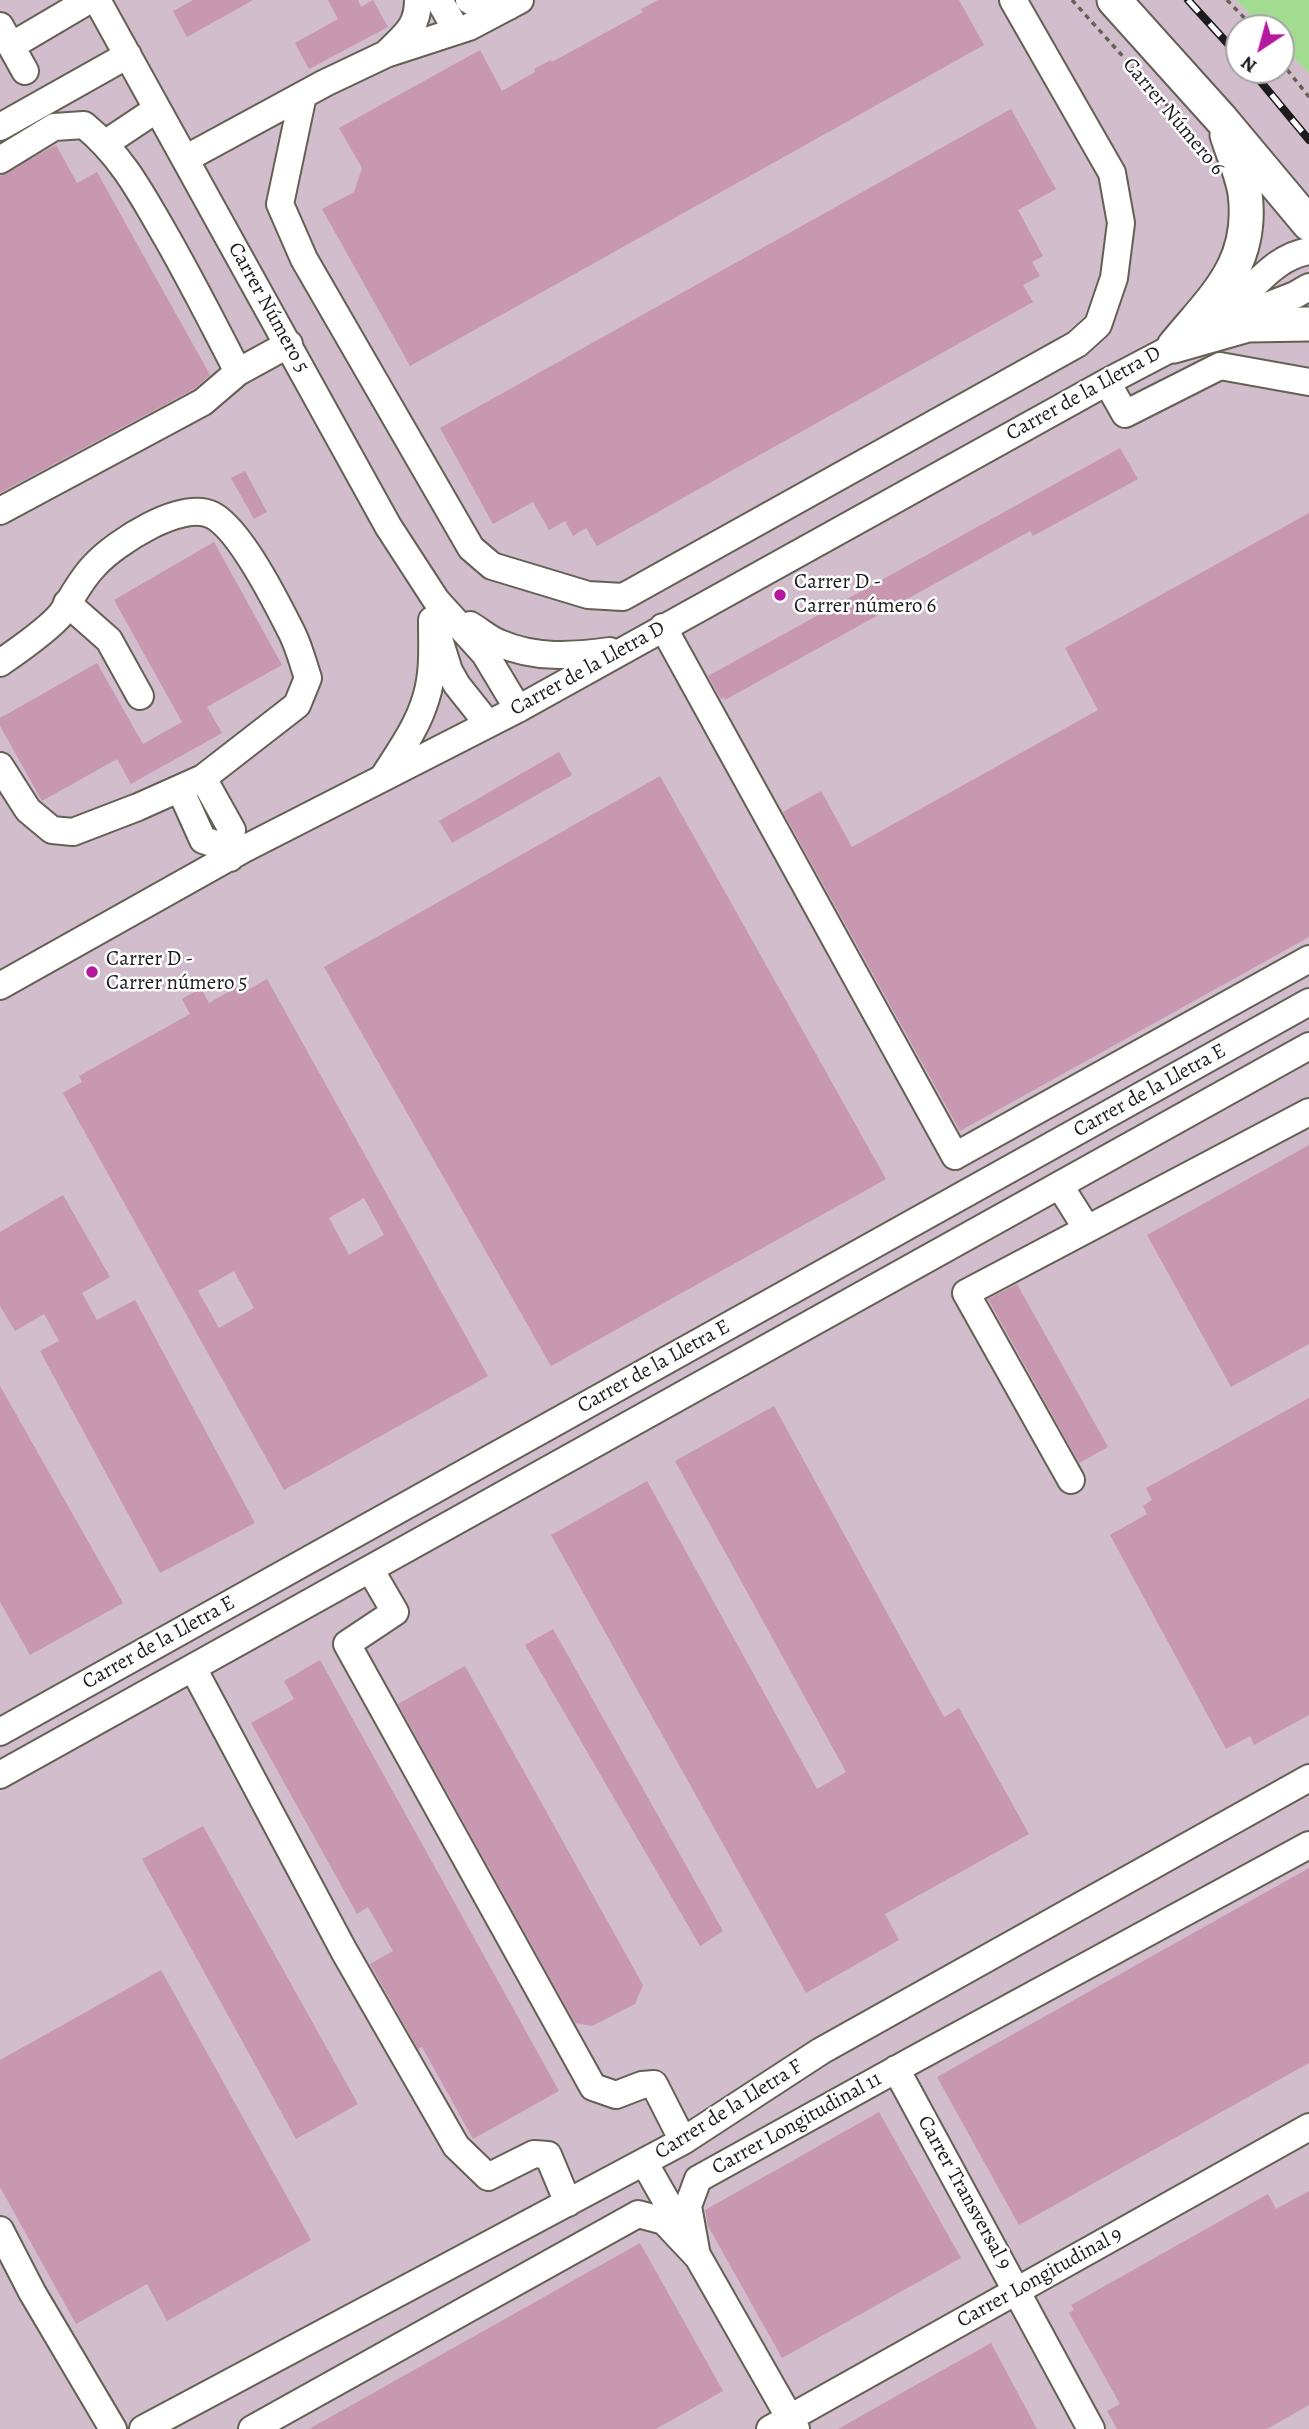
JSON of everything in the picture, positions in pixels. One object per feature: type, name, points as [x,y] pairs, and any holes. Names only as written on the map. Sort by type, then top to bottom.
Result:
[{"type":"main road","name":"Carrer Número 6","points":[[1114,0],[1222,120],[1309,225]]},
{"type":"main road","points":[[1174,346],[1229,278],[1239,256],[1246,228],[1244,191],[1222,120]]},
{"type":"main road","points":[[1174,346],[1248,325],[1309,324]]},
{"type":"street","points":[[25,71],[5,36],[89,0]]},
{"type":"street","name":"Carrer Número 5","points":[[97,0],[388,526],[426,586],[439,616]]},
{"type":"street","points":[[386,54],[408,33],[418,16],[418,0]]},
{"type":"street","points":[[439,0],[457,31]]},
{"type":"street","points":[[469,0],[479,5],[515,3]]},
{"type":"street","points":[[303,95],[280,204],[304,259],[471,548],[492,566],[588,595],[622,597],[1077,344],[1098,326],[1114,278],[1121,223],[1112,173],[1013,0]]},
{"type":"street","points":[[186,159],[303,95],[386,54],[457,31],[515,3]]},
{"type":"street","points":[[0,127],[128,55]]},
{"type":"street","points":[[106,143],[157,109]]},
{"type":"street","points":[[0,160],[54,127],[84,125],[106,143],[132,177],[238,372]]},
{"type":"street","points":[[1174,346],[1237,304],[1275,265],[1309,251]]},
{"type":"street","points":[[1174,346],[1309,287]]},
{"type":"street","points":[[0,511],[203,402],[238,372],[289,344]]},
{"type":"street","name":"Carrer de la Lletra D","points":[[0,986],[228,852],[383,778],[518,709],[622,649],[1174,346]]},
{"type":"street","points":[[1107,382],[1123,413],[1128,414],[1220,366],[1309,382]]},
{"type":"street","points":[[0,663],[60,615],[95,565],[115,546],[187,511],[211,514],[234,533],[293,634],[309,678],[297,705],[192,783],[73,832],[52,830],[28,810],[0,766]]},
{"type":"street","points":[[67,603],[109,640],[140,696]]},
{"type":"street","points":[[439,616],[499,643],[530,653],[567,656],[622,649]]},
{"type":"street","points":[[439,616],[485,654],[518,709]]},
{"type":"street","points":[[439,616],[449,671],[466,698],[488,724]]},
{"type":"street","points":[[383,778],[416,725],[427,696],[439,616]]},
{"type":"street","points":[[663,627],[955,1156],[1309,959]]},
{"type":"street","points":[[192,783],[232,830],[228,852]]},
{"type":"street","name":"Carrer de la Lletra E","points":[[0,1732],[1309,1002]]},
{"type":"street","name":"Carrer de la Lletra E","points":[[0,1774],[1309,1046]]},
{"type":"street","points":[[1071,1480],[966,1293],[1309,1112]]},
{"type":"street","points":[[1060,1186],[1087,1229]]},
{"type":"street","points":[[370,1569],[395,1612],[347,1644],[593,2087],[616,2095],[642,2085],[654,2084],[683,2141]]},
{"type":"street","points":[[193,1668],[344,1951],[456,2146],[488,2177],[534,2154],[548,2155],[568,2203]]},
{"type":"street","name":"Carrer de la Lletra F","points":[[142,2429],[683,2141],[821,2051],[1309,1779]]},
{"type":"street","name":"Carrer Longitudinal 11","points":[[697,2256],[688,2206],[698,2179],[1309,1845]]},
{"type":"street","name":"Carrer Transversal 9","points":[[897,2069],[1091,2429]]},
{"type":"street","name":"Carrer Longitudinal 9","points":[[785,2425],[1309,2127]]},
{"type":"street","points":[[645,2162],[785,2425]]},
{"type":"street","points":[[251,2429],[638,2214],[664,2221],[697,2256]]},
{"type":"street","points":[[0,2230],[32,2292],[113,2429]]},
{"type":"path","name":"Carrer Número 6","points":[[1072,0],[1210,154]]},
{"type":"path","points":[[1227,0],[1240,14]]},
{"type":"path","points":[[1295,80],[1309,97]]},
{"type":"shaded area","points":[[0,0],[1236,0],[1250,14],[1225,14],[1225,84],[1295,84],[1295,59],[1309,73],[1309,2429],[0,2429]]},
{"type":"green space","points":[[1236,0],[1309,0],[1309,73],[1295,59],[1295,14],[1250,14]]},
{"type":"building","points":[[193,0],[253,0],[187,37],[173,11]]},
{"type":"building","points":[[328,0],[358,0],[361,7],[373,0],[388,27],[309,69],[295,43],[338,19]]},
{"type":"building","points":[[658,0],[959,0],[984,45],[410,366],[322,209],[354,192],[362,168],[339,128],[480,50],[502,91],[535,72],[534,69],[551,60],[552,62],[643,12],[641,9]]},
{"type":"building","points":[[1011,109],[1056,189],[1018,210],[1043,256],[1032,262],[1040,276],[1023,285],[1033,302],[597,546],[586,528],[573,536],[565,521],[549,530],[533,502],[493,524],[440,428]]},
{"type":"building","points":[[56,145],[77,183],[97,172],[210,375],[194,389],[0,493],[0,176]]},
{"type":"building","points":[[1120,448],[1138,479],[1033,536],[1030,531],[725,700],[724,697],[721,699],[708,676]]},
{"type":"building","points":[[245,471],[267,512],[254,519],[231,478]]},
{"type":"building","points":[[1309,513],[1309,937],[960,1131],[783,812],[821,791],[852,847],[1098,710],[1065,648]]},
{"type":"building","points":[[214,542],[282,665],[207,707],[222,733],[131,784],[117,759],[42,801],[0,726],[0,718],[97,663],[143,744],[182,722],[114,600]]},
{"type":"building","points":[[559,752],[572,775],[452,843],[439,821]]},
{"type":"building","points":[[660,776],[886,1179],[551,1366],[324,967]]},
{"type":"building","points":[[267,979],[488,1376],[284,1490],[63,1093],[82,1082],[79,1076],[190,1014],[182,999],[201,988],[209,1003],[244,983],[248,990]],"holes":[[[364,1198],[384,1235],[349,1255],[329,1218]],[[234,1271],[254,1308],[219,1328],[198,1291]]]},
{"type":"building","points":[[1309,1145],[1309,1344],[1231,1387],[1147,1235]]},
{"type":"building","points":[[63,1195],[110,1277],[82,1293],[97,1320],[135,1300],[255,1523],[160,1573],[40,1351],[59,1341],[44,1314],[15,1331],[0,1306],[0,1232]]},
{"type":"building","points":[[1017,1284],[1108,1447],[1079,1463],[988,1299]]},
{"type":"building","points":[[0,1386],[123,1603],[30,1655],[0,1602]]},
{"type":"building","points":[[1309,1398],[1309,1715],[1254,1745],[1250,1736],[1226,1749],[1110,1535],[1147,1514],[1143,1506],[1152,1500],[1146,1488]]},
{"type":"building","points":[[774,1406],[944,1717],[959,1708],[1029,1834],[885,1914],[899,1940],[806,1993],[551,1535],[647,1481],[817,1789],[846,1772],[675,1461]]},
{"type":"building","points":[[553,1629],[723,1931],[700,1946],[525,1645]]},
{"type":"building","points":[[320,1660],[559,2091],[473,2139],[422,2047],[418,2049],[370,1964],[393,1951],[368,1907],[357,1914],[251,1723],[294,1699],[284,1681]]},
{"type":"building","points":[[465,1666],[643,1985],[635,2004],[592,2026],[575,2023],[398,1704]]},
{"type":"building","points":[[203,1826],[358,2104],[296,2139],[142,1859]]},
{"type":"building","points":[[1309,1868],[1309,2063],[1019,2225],[937,2077]]},
{"type":"building","points":[[161,1970],[311,2240],[167,2321],[147,2284],[76,2324],[0,2187],[0,2060]]},
{"type":"building","points":[[879,2112],[961,2258],[782,2358],[708,2226],[705,2210]]},
{"type":"building","points":[[1309,2191],[1309,2405],[1267,2429],[1117,2429],[1107,2411],[1120,2404],[1069,2313],[1074,2310],[1071,2305],[1268,2194],[1276,2209]]},
{"type":"building","points":[[640,2243],[723,2391],[656,2429],[309,2429]]},
{"type":"building","points":[[991,2343],[1037,2429],[838,2429],[923,2381]]},
{"type":"railway","points":[[1188,0],[1225,41]]},
{"type":"railway","points":[[1263,84],[1309,140]]},
{"type":"place","name":"Carrer D - Carrer número 6","points":[[780,595]]},
{"type":"place","name":"Carrer D - Carrer número 5","points":[[92,972]]}]
